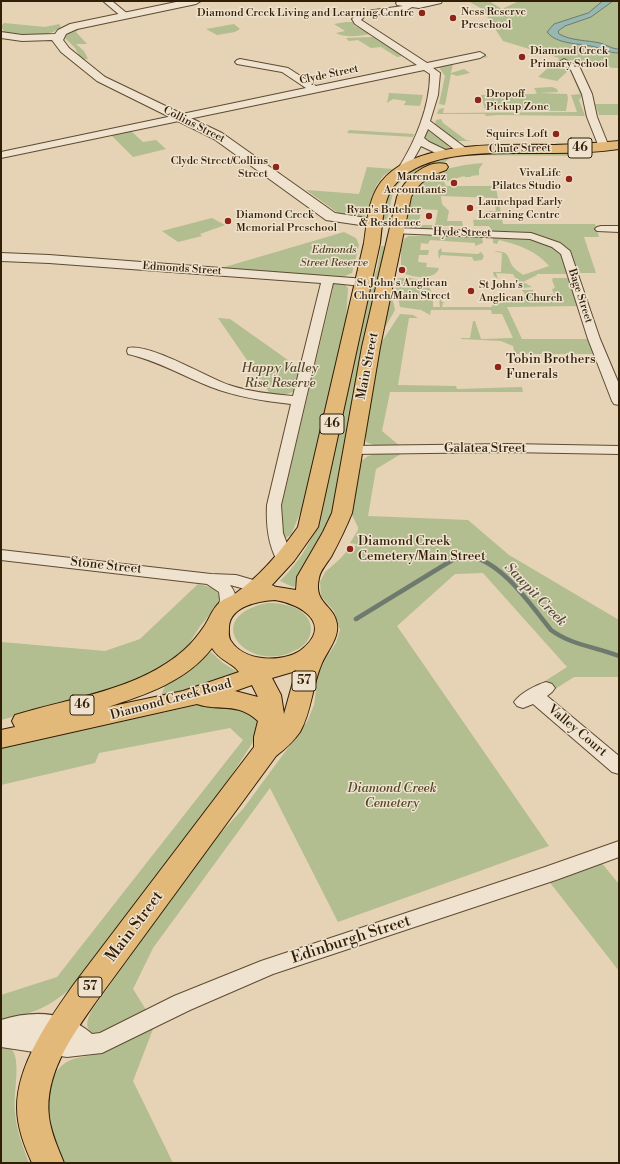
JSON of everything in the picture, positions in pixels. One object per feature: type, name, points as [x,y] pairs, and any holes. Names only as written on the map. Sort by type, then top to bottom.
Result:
[{"type":"main road","name":"Chute Street","points":[[464,156],[619,145]]},
{"type":"main road","points":[[446,154],[464,156]]},
{"type":"main road","name":"Main Street","points":[[257,593],[285,560],[308,527],[312,515],[362,282],[385,186],[403,169],[425,159],[446,154]]},
{"type":"main road","name":"Chute Street","points":[[464,156],[489,159],[590,158],[619,155]]},
{"type":"main road","name":"Main Street","points":[[310,603],[307,590],[308,577],[334,532],[342,513],[372,344],[396,231],[407,188],[431,170],[464,156]]},
{"type":"main road","name":"Collins Street","points":[[374,228],[396,231]]},
{"type":"main road","name":"46","points":[[257,593],[294,596],[310,603],[321,614],[326,627],[325,634],[318,647],[307,657],[292,663],[278,666],[249,664],[236,658],[227,651],[220,642],[217,633],[222,617],[234,604],[257,593]]},
{"type":"main road","name":"Diamond Creek Road","points":[[1,726],[101,700],[150,681],[171,671],[192,656],[205,642],[222,617]]},
{"type":"main road","name":"Main Street","points":[[48,1163],[39,1143],[33,1116],[33,1108],[35,1087],[44,1061],[57,1036],[80,999],[267,749],[276,744],[284,736],[297,712],[308,670],[318,647]]},
{"type":"main road","points":[[236,658],[258,676],[270,694],[272,705],[271,718],[266,734],[267,749]]},
{"type":"main road","name":"Diamond Creek Road","points":[[1,739],[185,699],[258,676],[292,663]]},
{"type":"main road","points":[[185,699],[233,699],[259,707],[271,718]]},
{"type":"street","points":[[107,1],[125,15]]},
{"type":"street","points":[[1,35],[30,40],[57,38],[62,32],[71,27],[196,1]]},
{"type":"street","points":[[403,169],[409,160],[426,122],[436,76],[434,71],[356,20],[356,17],[385,10],[403,8],[406,3],[419,5],[434,2]]},
{"type":"street","name":"Collins Street","points":[[57,38],[65,50],[106,82],[182,117],[224,139],[331,216],[333,222],[345,228],[374,228]]},
{"type":"street","name":"Clyde Street","points":[[1,155],[480,55]]},
{"type":"street","points":[[250,57],[236,62],[288,72],[315,90]]},
{"type":"street","points":[[564,62],[575,68],[587,94],[592,117],[604,147]]},
{"type":"street","points":[[426,122],[464,156]]},
{"type":"street","points":[[418,138],[424,144],[446,154]]},
{"type":"street","points":[[601,230],[619,229]]},
{"type":"street","name":"Hyde Street","points":[[396,231],[504,234]]},
{"type":"street","name":"Bage Street","points":[[504,234],[540,238],[552,243],[566,254],[594,339],[619,402]]},
{"type":"street","points":[[1,270],[5,258]]},
{"type":"street","name":"Edmonds Street","points":[[5,258],[49,259],[362,282]]},
{"type":"street","points":[[285,560],[278,543],[274,517],[274,505],[328,280]]},
{"type":"street","points":[[133,351],[156,357],[207,381],[237,392],[300,401]]},
{"type":"street","name":"Galatea Street","points":[[352,450],[508,448],[619,450]]},
{"type":"street","name":"Stone Street","points":[[1,555],[211,579],[236,580],[257,593]]},
{"type":"street","points":[[211,579],[221,585],[228,594],[229,601],[222,617]]},
{"type":"street","name":"Valley Court","points":[[534,695],[584,735],[619,767]]},
{"type":"street","name":"Edinburgh Street","points":[[57,1036],[66,1047],[102,1044],[163,1012],[268,967],[549,874],[619,849]]},
{"type":"street","points":[[1,1030],[22,1024],[44,1023],[57,1036]]},
{"type":"street","points":[[1,1037],[57,1036]]},
{"type":"green space","points":[[468,1],[489,1],[502,9],[519,1],[619,1],[619,68],[582,63],[577,63],[577,66],[565,60],[557,62],[559,58],[503,41],[482,9]]},
{"type":"green space","points":[[353,22],[355,24],[353,25],[370,34],[348,36],[336,33],[345,31],[334,24]]},
{"type":"green space","points":[[4,23],[45,27],[59,24],[61,27],[53,32],[42,35],[5,33],[1,26]]},
{"type":"green space","points":[[234,24],[240,29],[235,32],[217,35],[206,29]]},
{"type":"green space","points":[[91,25],[95,26],[79,29],[76,32],[87,44],[76,44],[84,51],[88,59],[83,59],[65,38],[72,30]]},
{"type":"green space","points":[[373,37],[403,56],[397,57],[381,47],[371,48],[358,40],[349,41],[346,38]]},
{"type":"green space","points":[[479,53],[488,57],[453,64],[451,73],[464,69],[470,73],[457,76],[451,74],[445,105],[439,104],[445,76],[438,66],[484,57]]},
{"type":"green space","points":[[550,66],[569,70],[557,81],[538,77]]},
{"type":"green space","points":[[569,67],[583,95],[579,100],[585,116],[486,116],[485,114],[437,114],[439,109],[444,108],[443,113],[577,112],[571,95],[580,94]]},
{"type":"green space","points":[[552,87],[557,89],[558,92],[539,93],[567,94],[568,98],[566,111],[485,110],[481,95],[534,94],[537,93],[534,88]]},
{"type":"green space","points":[[389,93],[423,95],[420,106],[404,105],[406,101],[393,99],[387,103]]},
{"type":"green space","points":[[595,104],[619,104],[619,115],[599,115]]},
{"type":"green space","points":[[441,119],[443,123],[466,140],[471,141],[457,141],[435,125],[436,120]]},
{"type":"green space","points":[[349,130],[414,134],[413,137],[347,133]]},
{"type":"green space","points":[[427,130],[447,144],[449,148],[442,149],[425,140],[424,137]]},
{"type":"green space","points":[[131,131],[143,142],[156,140],[166,149],[133,157],[111,135]]},
{"type":"green space","points":[[574,151],[575,154],[585,154],[586,156],[472,155],[469,153]]},
{"type":"green space","points":[[447,158],[449,159],[443,163],[406,178],[400,183],[393,193],[387,220],[384,222],[383,221],[389,190],[414,167]]},
{"type":"green space","points":[[483,163],[479,169],[479,175],[471,177],[464,176],[444,182],[446,186],[494,186],[538,191],[496,188],[503,224],[595,224],[599,237],[584,237],[596,273],[577,273],[559,247],[546,237],[523,232],[491,231],[489,226],[474,226],[473,220],[485,219],[485,215],[488,215],[487,211],[496,211],[494,198],[441,196],[442,204],[449,211],[447,221],[462,221],[463,226],[436,226],[437,230],[413,229],[407,226],[412,198],[421,183],[428,177],[446,169]],"holes":[[[422,209],[438,210],[435,225],[418,224]]]},
{"type":"green space","points":[[367,167],[393,169],[383,176],[376,186],[367,214],[363,217],[341,215],[306,190],[359,194]]},
{"type":"green space","points":[[212,218],[225,225],[200,234],[202,236],[178,242],[162,231]]},
{"type":"green space","name":"Edmonds Street Reserve","points":[[344,232],[356,238],[359,245],[352,273],[340,278],[218,269]]},
{"type":"green space","points":[[409,236],[480,236],[483,243],[475,246],[475,243],[430,240],[428,244],[421,243],[420,250],[429,250],[428,255],[419,255],[418,262],[427,263],[426,267],[439,268],[437,272],[428,277],[416,277],[401,271],[406,272],[407,267],[401,266],[401,250],[404,239]]},
{"type":"green space","points":[[493,236],[518,237],[543,241],[561,252],[569,274],[537,274],[523,282],[532,287],[521,288],[513,274],[496,273],[498,279],[494,276],[493,272],[501,272],[502,253],[494,251],[500,251],[507,254],[512,266],[523,275],[549,266],[539,256],[520,246],[499,240],[497,244],[493,243]]},
{"type":"green space","points":[[381,246],[386,246],[333,516],[298,576],[295,586],[293,587],[280,581],[302,555],[317,525],[368,290],[377,269]]},
{"type":"green space","points":[[441,248],[442,252],[478,254],[481,252],[484,256],[482,260],[474,261],[472,257],[441,255],[439,259],[438,251]]},
{"type":"green space","points":[[398,278],[411,278],[427,283],[433,295],[433,307],[440,307],[440,298],[442,302],[445,302],[443,303],[442,307],[492,307],[493,303],[500,303],[511,298],[519,301],[526,296],[522,290],[533,290],[535,295],[554,294],[552,289],[555,288],[552,280],[553,278],[570,278],[579,306],[507,307],[522,339],[591,339],[595,354],[515,354],[513,346],[501,341],[461,339],[470,338],[473,321],[475,321],[481,339],[513,338],[502,314],[492,314],[491,310],[431,310],[430,315],[421,310],[400,307],[396,288],[396,281]]},
{"type":"green space","points":[[335,283],[344,284],[348,288],[346,319],[305,501],[291,535],[285,538],[283,536],[280,512],[333,289],[330,288],[331,285]]},
{"type":"green space","points":[[390,296],[392,296],[395,310],[383,331]]},
{"type":"green space","points":[[400,314],[413,315],[418,318],[409,318],[398,385],[456,386],[457,389],[522,387],[523,392],[390,392],[382,431],[400,446],[376,446],[366,442],[366,431],[381,343]]},
{"type":"green space","name":"Happy Valley Rise Reserve","points":[[218,318],[230,319],[302,370],[295,391],[284,395],[271,395]]},
{"type":"green space","name":"Diamond Creek Cemetery","points":[[376,454],[401,454],[376,469],[368,516],[468,520],[509,555],[619,620],[619,677],[574,677],[552,691],[542,683],[567,667],[483,573],[455,574],[397,626],[549,846],[338,922],[270,788],[153,948],[133,989],[148,1013],[116,1030],[93,1035],[87,1026],[89,1016],[95,1005],[212,842],[243,809],[307,722],[314,705],[318,675],[325,660],[336,643],[340,630],[334,611],[321,596],[320,582],[325,572],[347,551],[354,551],[356,544],[350,543],[358,530],[352,515],[360,462],[368,456]]},
{"type":"green space","points":[[198,584],[210,587],[217,592],[219,597],[218,603],[215,609],[199,628],[186,649],[179,656],[160,669],[128,685],[1,720],[1,642],[105,651],[140,639]]},
{"type":"green space","points":[[267,603],[290,606],[303,613],[310,623],[311,629],[308,640],[304,645],[280,656],[263,656],[249,651],[238,642],[233,632],[236,620],[246,610]]},
{"type":"green space","points":[[211,652],[223,663],[239,673],[161,697],[166,682],[192,669]]},
{"type":"green space","points":[[198,705],[233,705],[259,720],[259,733],[221,791],[76,983],[58,999],[31,1013],[15,1018],[1,1019],[1,995],[57,977],[243,740],[230,728],[99,753],[95,763],[1,785],[1,746],[56,736]]},
{"type":"green space","points":[[600,861],[619,884],[619,971],[548,880]]},
{"type":"green space","points":[[155,1024],[133,1081],[173,1163],[62,1163],[51,1134],[47,1106],[50,1086],[58,1069],[69,1061],[100,1053],[114,1047]]},
{"type":"green space","points":[[1,1045],[11,1050],[16,1059],[16,1119],[20,1138],[29,1163],[1,1163]]},
{"type":"water","points":[[603,1],[613,1],[591,17],[565,26],[558,31],[559,34],[569,38],[600,43],[619,49],[619,53],[569,43],[551,36],[547,32],[554,24],[588,13]]},
{"type":"waterway","name":"Sawpit Creek","points":[[356,619],[454,559],[472,557],[484,561],[506,577],[526,598],[551,630],[567,639],[619,656]]},
{"type":"place","name":"Diamond Creek Living and Learning Centre","points":[[422,13]]},
{"type":"place","name":"Ness Reserve Preschool","points":[[453,18]]},
{"type":"place","name":"Diamond Creek Primary School","points":[[522,57]]},
{"type":"place","name":"Dropoff Pickup Zone","points":[[478,100]]},
{"type":"place","name":"Squires Loft","points":[[556,134]]},
{"type":"place","name":"Clyde Street/Collins Street","points":[[276,167]]},
{"type":"place","name":"VivaLife Pilates Studio","points":[[569,179]]},
{"type":"place","name":"Marendaz Accountants","points":[[454,183]]},
{"type":"place","name":"Launchpad Early Learning Centre","points":[[470,208]]},
{"type":"place","name":"Ryan's Butcher & Residence","points":[[429,216]]},
{"type":"place","name":"Diamond Creek Memorial Preschool","points":[[228,221]]},
{"type":"place","name":"St John's Anglican Church/Main Street","points":[[402,270]]},
{"type":"place","name":"St John's Anglican Church","points":[[471,291]]},
{"type":"place","name":"Tobin Brothers Funerals","points":[[498,367]]},
{"type":"place","name":"Diamond Creek Cemetery/Main Street","points":[[350,549]]}]
